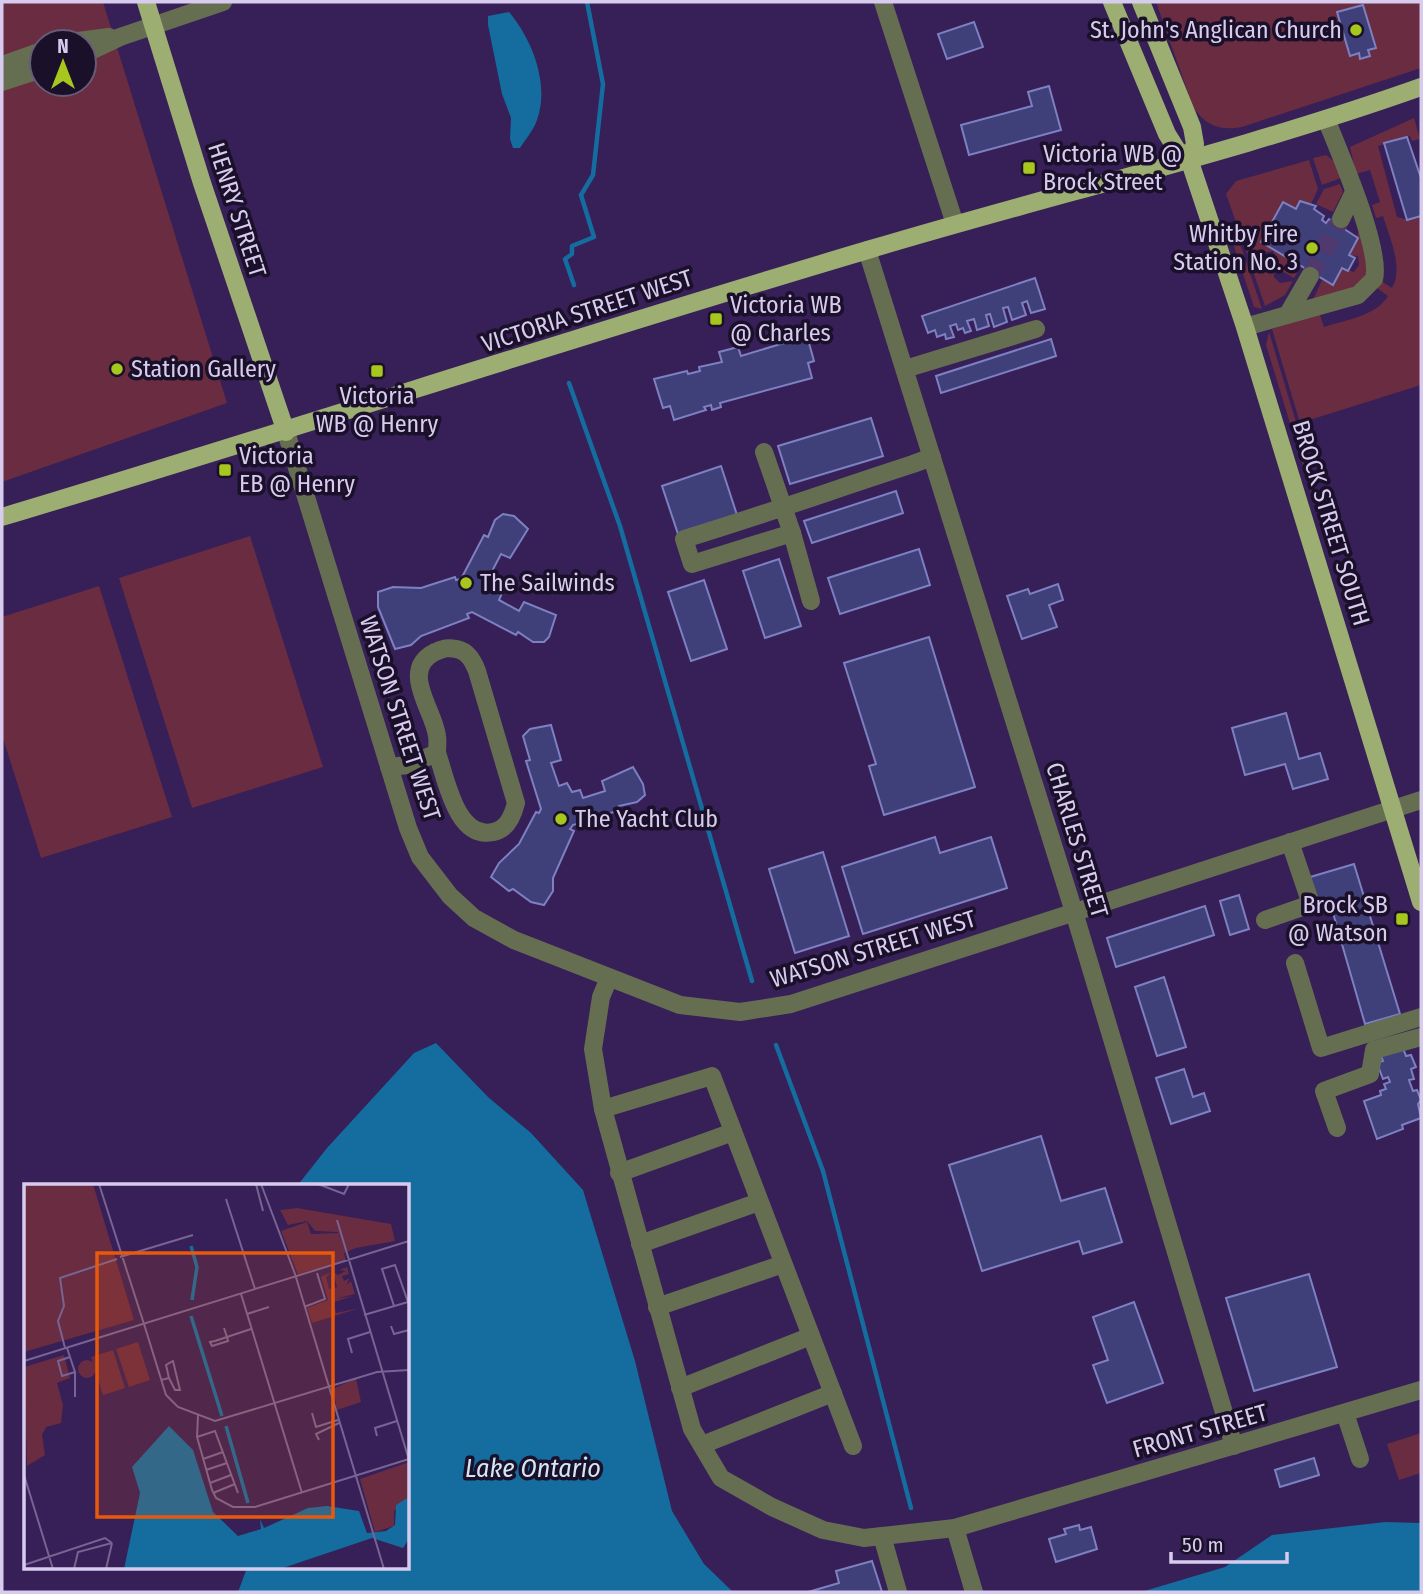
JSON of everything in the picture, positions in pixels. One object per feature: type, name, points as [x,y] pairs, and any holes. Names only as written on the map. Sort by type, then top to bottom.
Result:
[{"type":"main road","name":"HENRY STREET","points":[[146,2],[286,432]]},
{"type":"main road","name":"BROCK STREET SOUTH","points":[[1112,2],[1167,134],[1177,150],[1189,159],[1245,327],[1421,902]]},
{"type":"main road","name":"BROCK STREET SOUTH","points":[[1141,2],[1192,127],[1195,145],[1189,159]]},
{"type":"main road","name":"VICTORIA STREET WEST","points":[[2,517],[286,432],[867,250],[1326,120],[1421,88]]},
{"type":"street","points":[[98,47],[152,25],[223,2]]},
{"type":"street","points":[[883,2],[955,224]]},
{"type":"street","points":[[98,39],[120,37]]},
{"type":"street","points":[[2,65],[28,56]]},
{"type":"street","points":[[2,82],[28,74]]},
{"type":"street","points":[[1245,327],[1358,295],[1371,284],[1376,263],[1354,192],[1326,120]]},
{"type":"street","points":[[1341,219],[1354,192]]},
{"type":"street","name":"CHARLES STREET","points":[[867,250],[1074,912],[1234,1446]]},
{"type":"street","points":[[1288,314],[1310,276]]},
{"type":"street","points":[[905,369],[1035,329]]},
{"type":"street","name":"WATSON STREET WEST","points":[[286,432],[389,767],[420,857],[450,896],[491,929],[680,1005],[740,1012],[791,1004],[1421,800]]},
{"type":"street","points":[[764,452],[784,507],[811,601]]},
{"type":"street","points":[[792,533],[692,564],[684,539],[932,457]]},
{"type":"street","points":[[445,648],[459,649],[471,657],[477,671],[516,803],[513,816],[503,828],[483,833],[469,828],[461,818],[437,753],[437,736],[419,685],[419,674],[422,663],[430,655],[445,648]]},
{"type":"street","points":[[389,767],[408,765],[437,753]]},
{"type":"street","points":[[1265,920],[1311,904],[1290,842]]},
{"type":"street","points":[[1295,963],[1321,1048],[1421,1017]]},
{"type":"street","name":"FRONT STREET","points":[[609,978],[601,998],[593,1049],[603,1109],[692,1429],[721,1478],[772,1507],[823,1530],[864,1538],[955,1528],[1421,1390]]},
{"type":"street","points":[[1337,1128],[1324,1091],[1370,1074],[1374,1050],[1421,1037]]},
{"type":"street","points":[[603,1109],[712,1076],[853,1446]]},
{"type":"street","points":[[620,1173],[733,1132]]},
{"type":"street","points":[[640,1244],[760,1202]]},
{"type":"street","points":[[657,1307],[783,1264]]},
{"type":"street","points":[[680,1388],[811,1336]]},
{"type":"street","points":[[702,1445],[833,1393]]},
{"type":"street","points":[[1345,1413],[1360,1459]]},
{"type":"street","points":[[955,1528],[974,1592]]},
{"type":"street","points":[[882,1536],[898,1592]]},
{"type":"shaded area","points":[[2,2],[103,2],[227,403],[2,482]]},
{"type":"shaded area","points":[[1156,2],[1421,2],[1421,68],[1242,127],[1214,126],[1203,119],[1193,107]]},
{"type":"shaded area","points":[[1414,118],[1420,139],[1412,141],[1410,136],[1378,146],[1397,217],[1408,220],[1421,216],[1421,385],[1300,423],[1272,329],[1316,315],[1320,315],[1324,327],[1368,313],[1388,296],[1377,288],[1381,281],[1392,288],[1396,271],[1394,252],[1383,216],[1376,218],[1372,205],[1380,202],[1370,170],[1356,174],[1350,147]]},
{"type":"shaded area","points":[[1326,155],[1335,162],[1341,178],[1322,185],[1313,158]]},
{"type":"shaded area","points":[[1309,160],[1318,189],[1311,204],[1300,202],[1296,209],[1282,202],[1261,242],[1289,259],[1285,266],[1297,273],[1294,278],[1273,266],[1276,258],[1273,251],[1265,252],[1260,259],[1247,253],[1226,194],[1236,181]]},
{"type":"shaded area","points":[[1340,184],[1343,192],[1333,212],[1316,204],[1324,189]]},
{"type":"shaded area","points":[[1359,231],[1366,264],[1366,274],[1362,282],[1345,291],[1313,300],[1322,280],[1333,285],[1342,268],[1354,272],[1359,265],[1358,256],[1349,255]]},
{"type":"shaded area","points":[[1236,232],[1262,309],[1254,307],[1230,234]]},
{"type":"shaded area","points":[[1248,257],[1274,271],[1274,277],[1280,283],[1293,281],[1285,295],[1265,306]]},
{"type":"shaded area","points":[[1269,332],[1328,529],[1323,531],[1266,345]]},
{"type":"shaded area","points":[[250,536],[323,767],[192,808],[119,578]]},
{"type":"shaded area","points":[[99,586],[172,817],[41,858],[2,735],[2,617]]},
{"type":"shaded area","points":[[1421,1433],[1421,1473],[1399,1480],[1387,1444]]},
{"type":"water","points":[[509,12],[525,35],[540,77],[537,120],[520,148],[513,148],[510,139],[511,118],[502,94],[488,25],[488,16]]},
{"type":"water","name":"Lake Ontario","points":[[436,1043],[488,1097],[531,1133],[583,1190],[635,1361],[672,1511],[704,1564],[733,1592],[238,1592],[246,1570],[410,1570],[410,1184],[299,1184],[327,1148],[414,1053]]},
{"type":"water","points":[[1385,1522],[1421,1523],[1421,1592],[1141,1592],[1225,1567],[1272,1535]]},
{"type":"building","name":"St. John's Anglican Church","points":[[1363,5],[1376,48],[1368,50],[1370,56],[1360,59],[1359,53],[1350,56],[1337,12]]},
{"type":"building","points":[[974,22],[983,47],[947,59],[938,34]]},
{"type":"building","points":[[1049,86],[1061,130],[969,155],[961,125],[1032,106],[1028,92]]},
{"type":"building","points":[[1407,137],[1421,178],[1421,216],[1407,220],[1384,143]]},
{"type":"building","name":"Whitby Fire Station No. 3","points":[[1300,201],[1316,206],[1314,209],[1324,216],[1322,220],[1326,223],[1329,219],[1358,238],[1349,255],[1355,258],[1348,271],[1342,268],[1333,285],[1261,242],[1283,202],[1296,209]]},
{"type":"building","points":[[1035,278],[1045,309],[1031,313],[1027,301],[1022,303],[1026,315],[1012,320],[1008,307],[1003,308],[1007,322],[994,327],[990,314],[986,315],[989,326],[977,330],[974,319],[967,321],[971,331],[965,333],[963,328],[958,330],[956,324],[950,326],[954,337],[946,339],[945,334],[937,337],[935,330],[928,333],[922,316]]},
{"type":"building","points":[[807,336],[814,361],[808,363],[812,378],[720,403],[721,407],[712,410],[711,405],[704,407],[706,410],[674,420],[670,406],[663,408],[654,379],[687,371],[688,374],[700,371],[699,367],[722,362],[719,352],[738,347],[741,356]]},
{"type":"building","points":[[1051,339],[1056,356],[941,393],[936,376]]},
{"type":"building","points":[[871,418],[883,456],[790,484],[778,446]]},
{"type":"building","points":[[721,466],[737,515],[678,534],[662,486]]},
{"type":"building","points":[[896,491],[903,513],[812,543],[804,521]]},
{"type":"building","name":"The Sailwinds","points":[[503,514],[514,516],[528,529],[510,558],[501,554],[490,575],[497,579],[495,589],[502,593],[499,600],[519,611],[524,602],[556,615],[549,637],[544,642],[533,642],[518,632],[516,635],[472,612],[467,614],[469,618],[421,636],[411,645],[395,649],[378,607],[378,592],[393,587],[421,588],[455,577],[456,580],[461,579],[484,535],[488,537],[495,520]]},
{"type":"building","points":[[919,549],[930,585],[840,614],[828,578]]},
{"type":"building","points":[[779,559],[801,626],[765,638],[743,571]]},
{"type":"building","points":[[704,580],[727,649],[691,661],[668,592]]},
{"type":"building","points":[[1058,584],[1063,600],[1049,605],[1057,627],[1022,639],[1007,596],[1028,589],[1030,594]]},
{"type":"building","points":[[929,637],[975,787],[884,815],[869,766],[876,764],[844,663]]},
{"type":"building","points":[[1286,713],[1299,759],[1320,753],[1328,779],[1293,789],[1285,764],[1245,775],[1232,728]]},
{"type":"building","name":"The Yacht Club","points":[[551,725],[561,760],[551,763],[559,786],[567,783],[572,792],[580,790],[583,798],[605,791],[602,781],[633,767],[643,784],[645,795],[637,802],[619,806],[620,810],[573,825],[570,829],[574,831],[553,878],[553,891],[544,905],[531,902],[513,889],[509,891],[491,877],[499,863],[519,844],[536,812],[539,813],[541,809],[526,761],[530,760],[523,736],[530,729]]},
{"type":"building","points":[[935,837],[940,853],[991,837],[1007,888],[863,934],[842,867]]},
{"type":"building","points":[[823,852],[849,936],[795,953],[769,869]]},
{"type":"building","points":[[1354,864],[1400,1014],[1365,1024],[1331,906],[1318,911],[1307,878]]},
{"type":"building","points":[[1239,895],[1249,929],[1230,935],[1220,901]]},
{"type":"building","points":[[1205,906],[1214,935],[1116,967],[1107,938]]},
{"type":"building","points":[[1164,977],[1186,1047],[1157,1056],[1135,987]]},
{"type":"building","points":[[1401,1043],[1406,1056],[1411,1055],[1416,1067],[1411,1069],[1414,1079],[1409,1080],[1413,1091],[1417,1090],[1421,1100],[1418,1104],[1421,1118],[1402,1125],[1403,1129],[1377,1139],[1364,1101],[1381,1095],[1380,1091],[1386,1089],[1384,1084],[1390,1082],[1388,1077],[1383,1079],[1377,1063],[1383,1061],[1379,1051]]},
{"type":"building","points":[[1184,1069],[1193,1097],[1204,1093],[1210,1111],[1171,1124],[1156,1078]]},
{"type":"building","points":[[1041,1136],[1061,1201],[1105,1188],[1122,1242],[1083,1254],[1079,1241],[982,1271],[949,1165]]},
{"type":"building","points":[[1309,1274],[1337,1367],[1254,1391],[1226,1298]]},
{"type":"building","points":[[1134,1302],[1163,1383],[1107,1403],[1093,1365],[1108,1360],[1093,1317]]},
{"type":"building","points":[[1314,1458],[1319,1475],[1280,1487],[1275,1470]]},
{"type":"building","points":[[1079,1525],[1080,1530],[1091,1527],[1097,1549],[1056,1562],[1049,1539],[1066,1534],[1064,1529]]},
{"type":"building","points":[[872,1561],[882,1592],[808,1592],[839,1583],[836,1571]]},
{"type":"waterway","points":[[574,285],[565,259],[572,254],[572,246],[594,237],[581,195],[593,175],[603,84],[587,2]]},
{"type":"waterway","points":[[569,383],[620,526],[752,981]]},
{"type":"waterway","points":[[776,1045],[823,1171],[911,1508]]},
{"type":"tunnel","points":[[1310,276],[1341,219]]},
{"type":"place","name":"St. John's Anglican Church","points":[[1356,30]]},
{"type":"place","name":"Victoria WB @ Brock Street","points":[[1029,168]]},
{"type":"place","name":"Whitby Fire Station No. 3","points":[[1312,248]]},
{"type":"place","name":"Victoria WB @ Charles","points":[[716,319]]},
{"type":"place","name":"Station Gallery","points":[[117,369]]},
{"type":"place","name":"Victoria WB @ Henry","points":[[377,371]]},
{"type":"place","name":"Victoria EB @ Henry","points":[[225,470]]},
{"type":"place","name":"The Sailwinds","points":[[466,583]]},
{"type":"place","name":"The Yacht Club","points":[[561,819]]},
{"type":"place","name":"Brock SB @ Watson","points":[[1402,919]]}]
